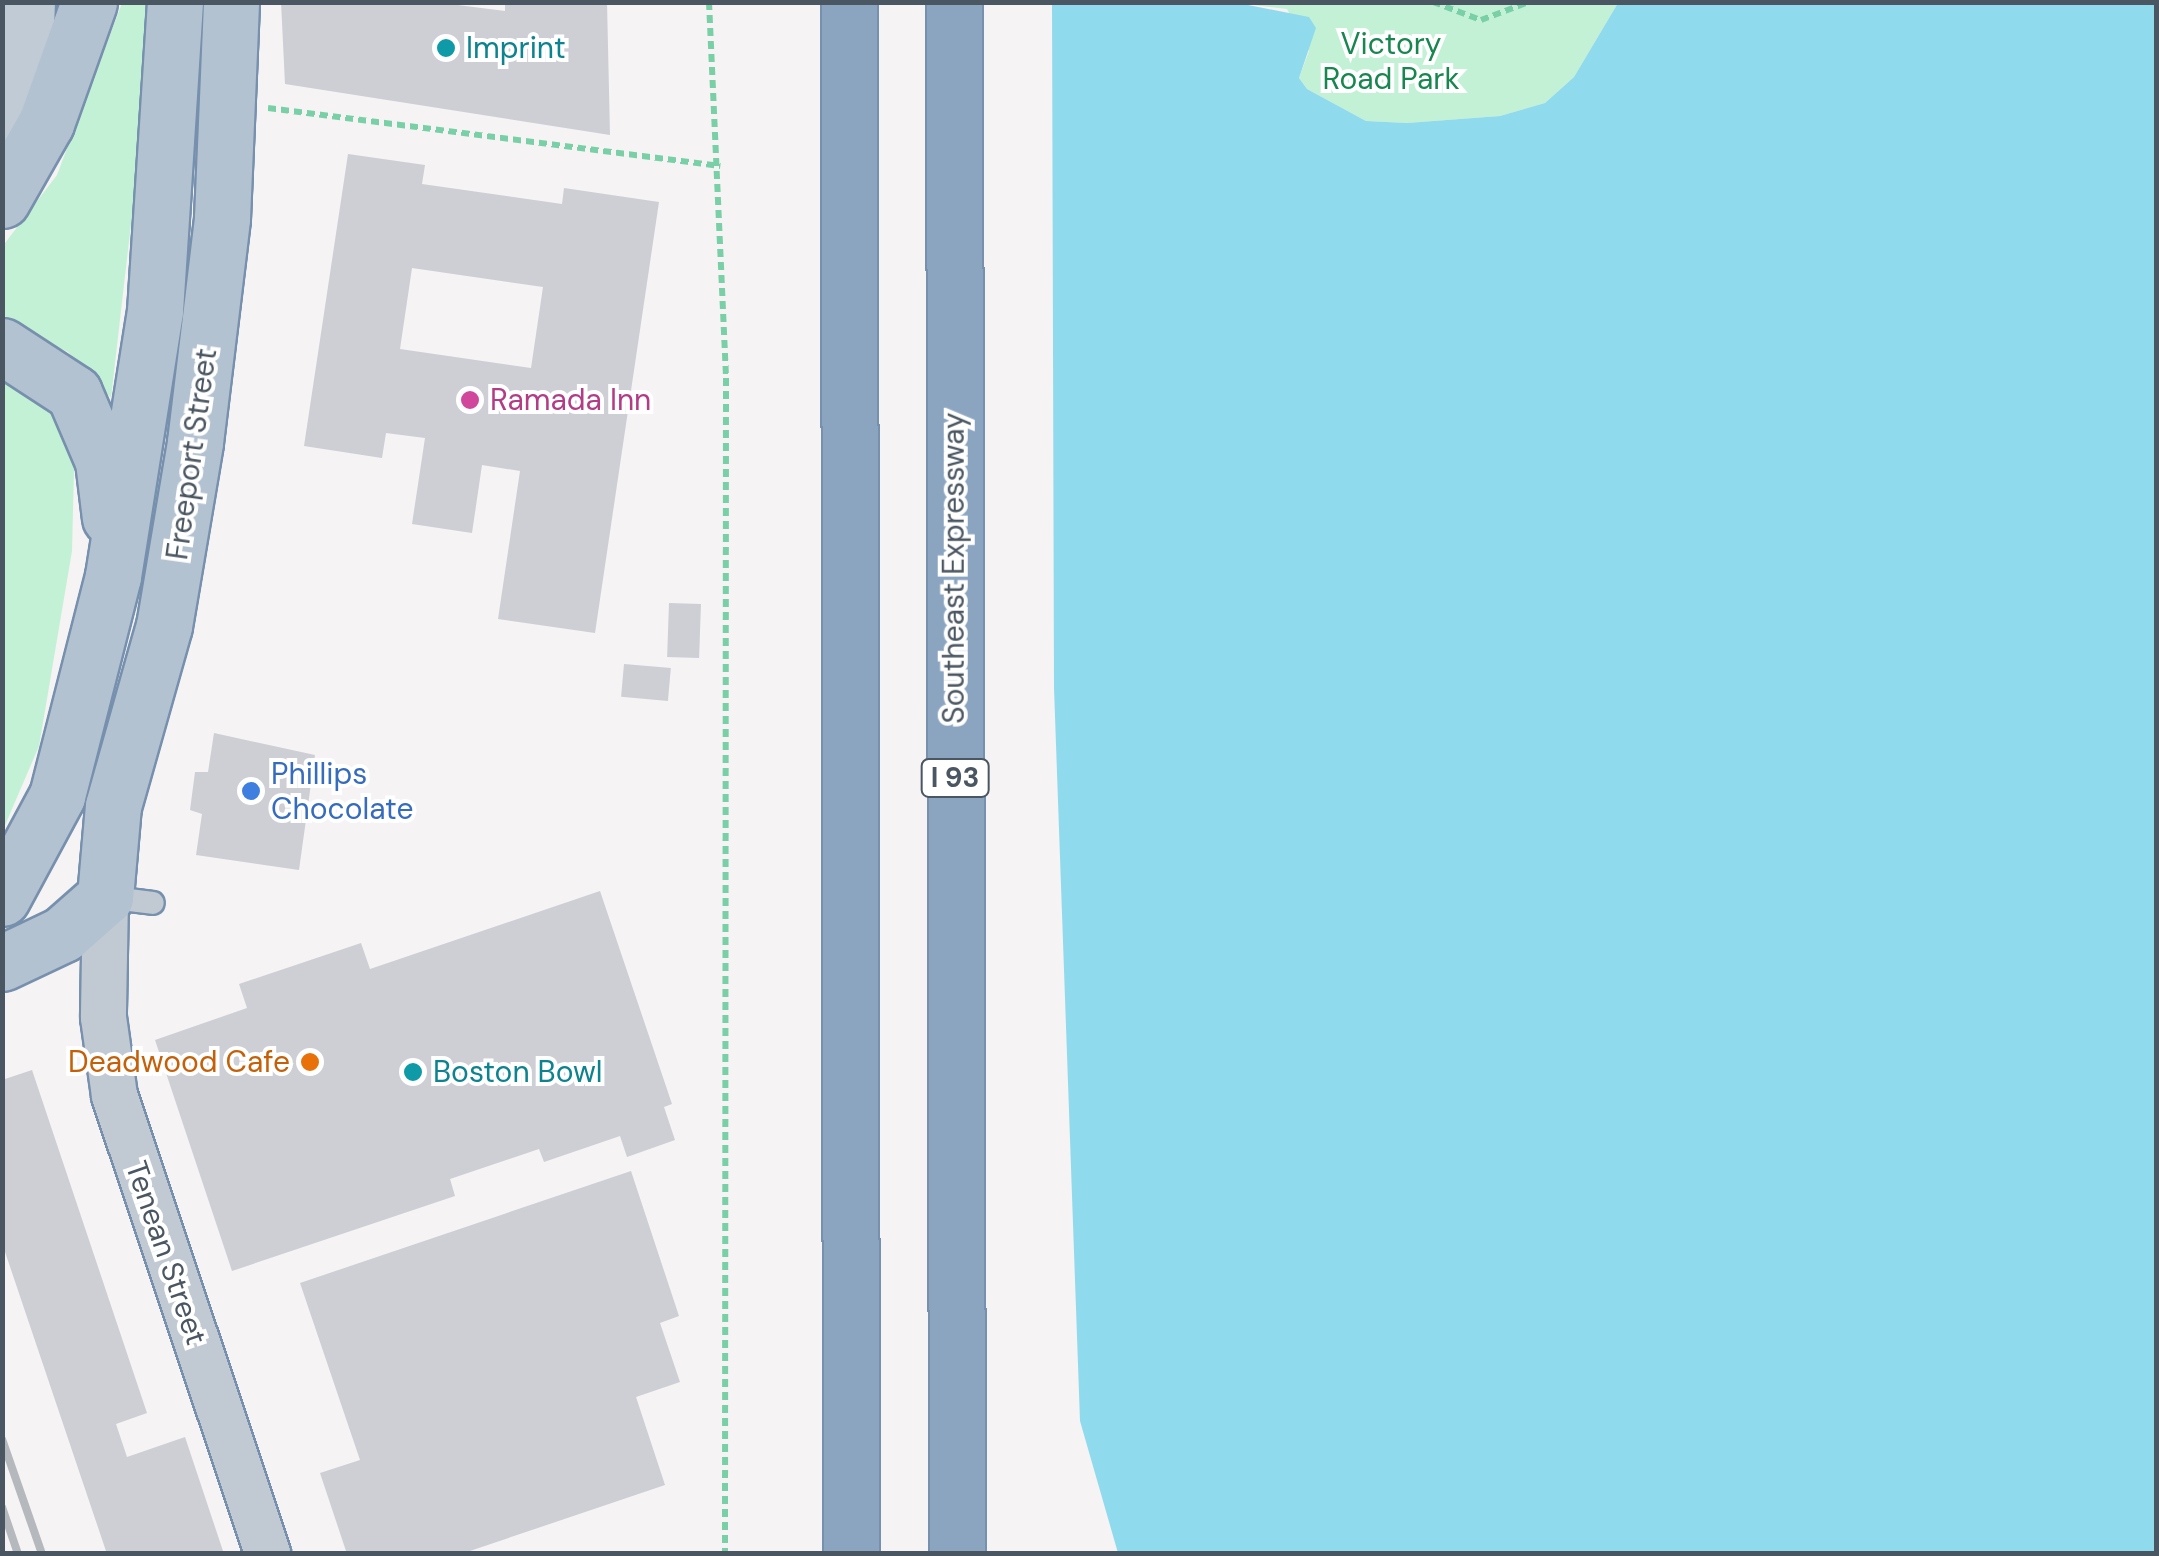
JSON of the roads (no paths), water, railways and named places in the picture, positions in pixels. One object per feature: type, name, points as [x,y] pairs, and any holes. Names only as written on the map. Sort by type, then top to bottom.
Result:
[{"type":"highway","points":[[848,2],[851,1554]]},
{"type":"highway","name":"I 93","points":[[878,2],[885,1554]]},
{"type":"highway","name":"I 93","points":[[920,2],[924,1554]]},
{"type":"highway","name":"Southeast Expressway","points":[[954,2],[958,1554]]},
{"type":"main road","points":[[9,190],[28,114],[27,2]]},
{"type":"main road","points":[[9,190],[54,104],[89,2]]},
{"type":"main road","points":[[2,898],[49,816],[84,708],[113,576],[147,376],[169,152],[175,2]]},
{"type":"main road","name":"Freeport Street","points":[[120,915],[121,775],[155,664],[182,526],[226,129],[231,2]]},
{"type":"main road","points":[[169,152],[226,129]]},
{"type":"main road","points":[[2,346],[52,372],[90,418],[107,488],[113,576]]},
{"type":"main road","points":[[84,708],[87,753],[121,775]]},
{"type":"main road","points":[[2,963],[63,934],[120,915]]},
{"type":"street","name":"Tenean Street","points":[[120,915],[103,1017],[120,1118],[268,1554]]},
{"type":"water","points":[[1052,3],[1238,3],[1309,17],[1316,28],[1299,78],[1307,89],[1366,121],[1407,123],[1500,116],[1545,103],[1574,77],[1618,3],[2156,3],[2156,1553],[1118,1553],[1080,1421],[1054,688]]},
{"type":"railway","points":[[2,1439],[42,1554]]},
{"type":"railway","points":[[2,1507],[18,1554]]},
{"type":"place","name":"Imprint","points":[[446,48]]},
{"type":"place","name":"Ramada Inn","points":[[470,400]]},
{"type":"place","name":"Phillips Chocolate","points":[[251,791]]},
{"type":"place","name":"Deadwood Cafe","points":[[310,1062]]},
{"type":"place","name":"Boston Bowl","points":[[413,1072]]},
{"type":"park label","name":"Victory Road Park","points":[[1391,61]]}]
